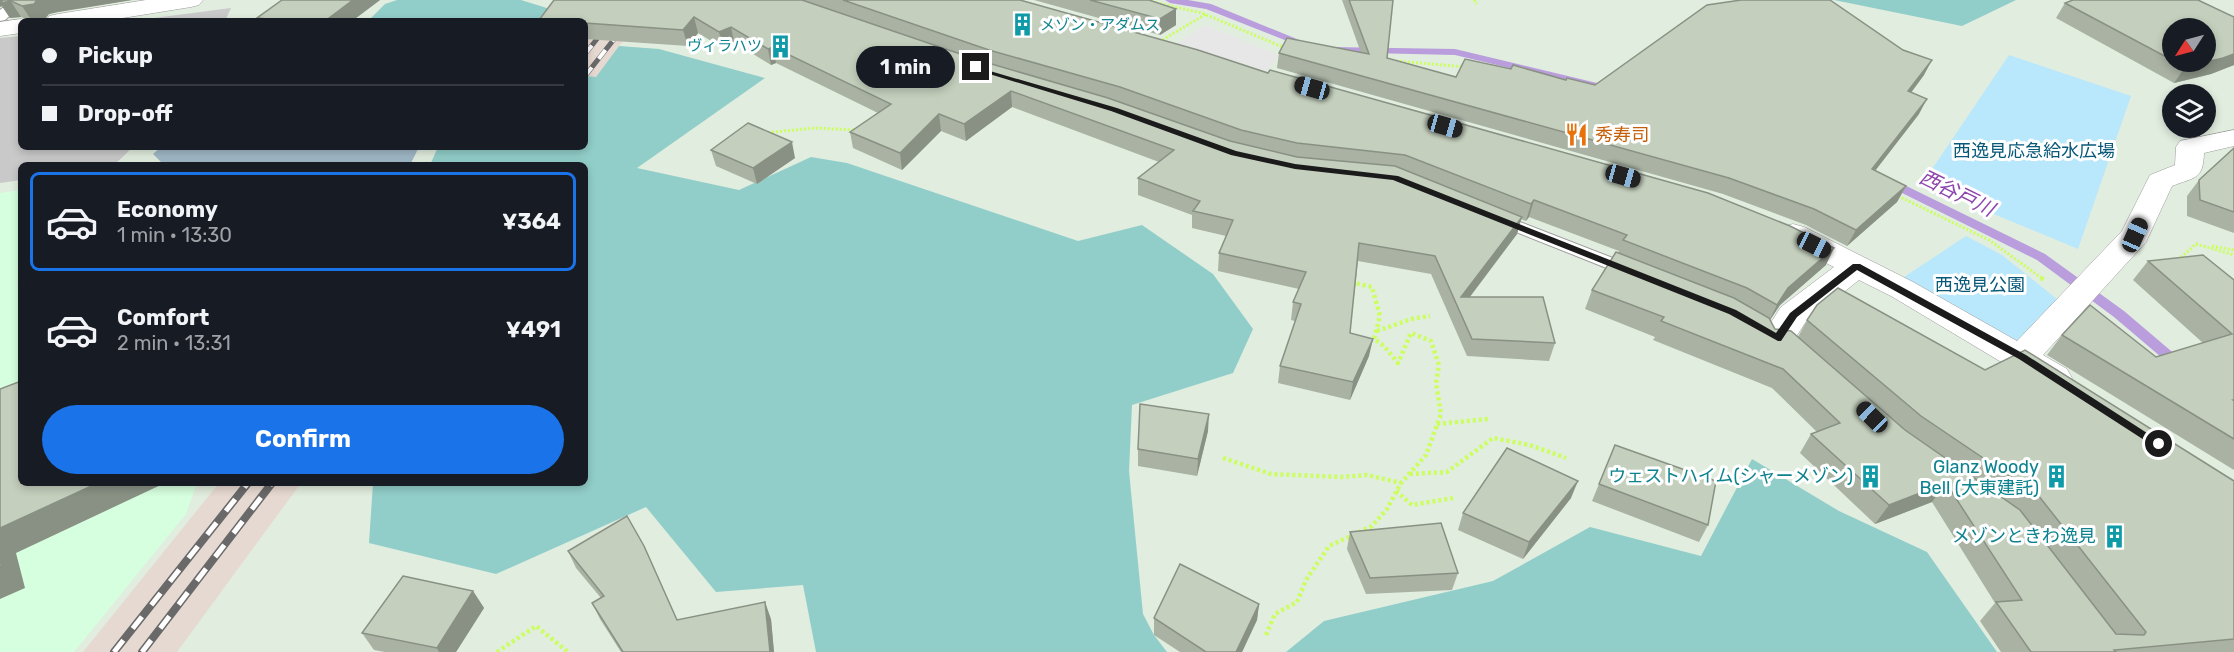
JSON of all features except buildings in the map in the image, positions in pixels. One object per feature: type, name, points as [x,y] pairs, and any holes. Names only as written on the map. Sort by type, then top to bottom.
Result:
[{"type":"street","points":[[77,18],[191,0]]},
{"type":"street","points":[[0,29],[18,26]]},
{"type":"street","points":[[2022,357],[2135,235],[2160,181],[2189,169],[2190,147],[2234,138]]},
{"type":"street","points":[[1763,222],[1794,234],[1856,266],[2022,357],[2073,390]]},
{"type":"street","points":[[1775,336],[1793,315],[1856,266]]},
{"type":"lane","points":[[0,17],[21,0]]},
{"type":"lane","points":[[1480,212],[1644,277]]},
{"type":"path","points":[[1144,0],[1206,14],[1291,50]]},
{"type":"path","points":[[1474,0],[1477,4]]},
{"type":"path","points":[[1156,44],[1206,14]]},
{"type":"path","points":[[1392,61],[1468,67]]},
{"type":"path","points":[[762,133],[814,128],[863,130]]},
{"type":"path","points":[[1894,194],[1989,240],[2074,301]]},
{"type":"path","points":[[2196,244],[2234,250]]},
{"type":"path","points":[[2196,244],[2234,255]]},
{"type":"path","points":[[2187,267],[2178,260],[2196,244]]},
{"type":"path","points":[[1266,635],[1275,614],[1297,602],[1306,580],[1329,546],[1372,526],[1387,510],[1401,483],[1426,455],[1441,414],[1436,383],[1439,365],[1431,341],[1411,333],[1398,363],[1384,346],[1374,339],[1380,316],[1372,287],[1348,281]]},
{"type":"path","points":[[1377,331],[1399,326],[1421,315],[1430,316]]},
{"type":"path","points":[[1437,424],[1488,419]]},
{"type":"path","points":[[1409,474],[1446,472],[1493,438],[1530,445],[1566,458]]},
{"type":"path","points":[[1223,458],[1271,474],[1341,477],[1366,475],[1401,483]]},
{"type":"path","points":[[1396,491],[1412,505],[1453,498]]},
{"type":"path","points":[[497,652],[536,626],[568,652]]},
{"type":"shaded area","points":[[397,0],[521,0],[550,9],[545,18],[371,18],[385,4]]},
{"type":"shaded area","points":[[658,0],[619,46],[596,78],[588,77],[588,34]]},
{"type":"shaded area","points":[[1834,0],[2016,0],[1962,26]]},
{"type":"shaded area","points":[[231,8],[226,18],[154,18]]},
{"type":"shaded area","points":[[1205,25],[1278,55],[1267,71],[1177,44]]},
{"type":"shaded area","points":[[18,36],[18,150],[130,150],[117,162],[18,162],[18,180],[0,183],[0,38]]},
{"type":"shaded area","points":[[619,46],[659,49],[765,78],[637,168],[739,190],[811,157],[847,163],[1078,241],[1142,225],[1213,274],[1253,329],[1233,373],[1132,405],[1129,471],[1143,614],[1154,635],[1167,652],[816,652],[803,585],[716,592],[646,507],[496,574],[369,543],[373,486],[588,486],[588,162],[431,162],[437,150],[588,150],[588,76],[596,77]]},
{"type":"shaded area","points":[[158,150],[418,150],[412,162],[161,162],[153,154]]},
{"type":"shaded area","points":[[18,190],[18,486],[196,486],[186,514],[74,652],[0,652],[0,193]]},
{"type":"shaded area","points":[[1752,459],[1839,511],[1927,552],[1997,652],[1286,652],[1324,621],[1493,581],[1590,527],[1701,556]]},
{"type":"shaded area","points":[[217,486],[299,486],[177,652],[83,652]]},
{"type":"green space","name":"西逸見応急給水広場","points":[[2009,55],[2131,96],[2078,249],[1922,184]]},
{"type":"green space","name":"西逸見公園","points":[[1966,236],[2002,255],[2058,300],[2014,345],[1898,281]]},
{"type":"waterway","name":"西谷戸川","points":[[1170,0],[1208,6],[1304,44]]},
{"type":"waterway","name":"西谷戸川","points":[[1331,50],[1455,52],[1593,85]]},
{"type":"waterway","name":"西谷戸川","points":[[1888,181],[2041,257],[2119,314],[2179,365]]},
{"type":"railway","points":[[588,50],[628,0]]},
{"type":"railway","points":[[588,72],[645,0]]},
{"type":"railway","points":[[114,652],[246,486]]},
{"type":"railway","points":[[142,652],[270,486]]},
{"type":"place","name":"メゾン・アダムス","points":[[1022,25]]},
{"type":"place","name":"ヴィラハツ","points":[[780,46]]},
{"type":"place","name":"秀寿司","points":[[1577,135]]},
{"type":"place","name":"ウェストハイム(シャーメゾン)","points":[[1871,476]]},
{"type":"place","name":"Glanz Woody Bell (大東建託)","points":[[2057,477]]},
{"type":"place","name":"メゾンときわ逸見","points":[[2114,536]]},
{"type":"route","points":[[976,67],[1114,109],[1234,153],[1295,167],[1395,177],[1732,312],[1778,338],[1793,315],[1822,295],[1839,278],[1856,266],[2022,357],[2159,444]]}]
